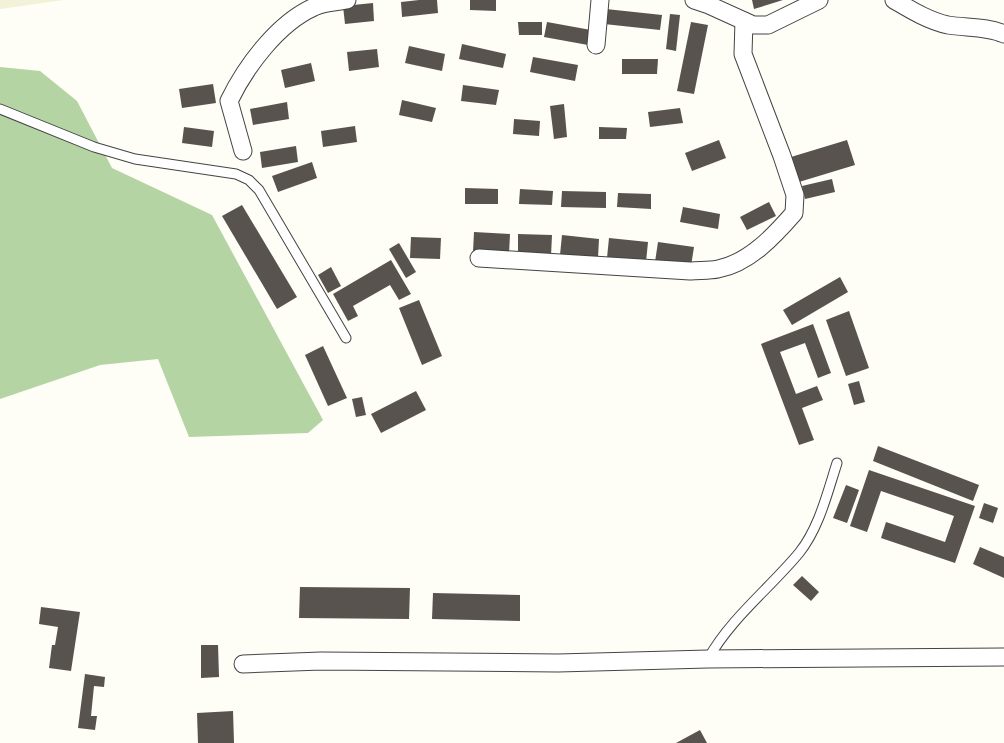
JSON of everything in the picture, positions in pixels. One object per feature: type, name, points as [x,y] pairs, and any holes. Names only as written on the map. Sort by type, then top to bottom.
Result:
[{"type":"street","points":[[242,152],[229,101],[247,68],[273,38],[299,15],[316,6],[347,0]]},
{"type":"street","points":[[596,44],[600,0]]},
{"type":"street","points":[[694,0],[753,26],[768,25],[819,0]]},
{"type":"street","points":[[894,0],[928,18],[947,25],[980,28],[1004,34]]},
{"type":"street","points":[[479,258],[690,271],[718,269],[742,259],[760,248],[794,213],[795,196],[782,156],[743,54],[744,21]]},
{"type":"street","points":[[243,664],[321,660],[558,663],[708,659],[1004,657]]},
{"type":"lane","points":[[0,109],[94,147],[135,159],[236,174],[249,180],[259,190],[346,338]]},
{"type":"lane","points":[[708,659],[719,639],[800,552],[817,522],[837,463]]},
{"type":"green space","points":[[0,0],[63,0],[0,9]]},
{"type":"green space","points":[[0,67],[40,71],[77,101],[112,168],[212,215],[323,420],[308,433],[189,437],[158,359],[100,365],[0,399]]},
{"type":"building","points":[[437,0],[438,13],[402,17],[401,2]]},
{"type":"building","points":[[470,0],[496,0],[496,11],[470,10]]},
{"type":"building","points":[[752,0],[783,0],[754,9]]},
{"type":"building","points":[[373,3],[374,21],[345,24],[343,6]]},
{"type":"building","points":[[606,9],[662,15],[660,30],[604,24]]},
{"type":"building","points":[[670,14],[680,15],[676,51],[666,49]]},
{"type":"building","points":[[518,22],[542,22],[542,35],[519,35]]},
{"type":"building","points":[[547,22],[591,30],[588,45],[544,37]]},
{"type":"building","points":[[691,22],[708,25],[694,94],[677,91]]},
{"type":"building","points":[[462,44],[506,54],[503,68],[459,59]]},
{"type":"building","points":[[409,46],[445,54],[442,71],[405,63]]},
{"type":"building","points":[[377,49],[379,67],[349,71],[347,52]]},
{"type":"building","points":[[533,57],[578,65],[575,81],[530,72]]},
{"type":"building","points":[[622,59],[658,59],[657,74],[622,74]]},
{"type":"building","points":[[311,63],[315,81],[285,88],[281,70]]},
{"type":"building","points":[[213,84],[216,103],[182,108],[179,89]]},
{"type":"building","points":[[463,85],[499,90],[496,105],[461,101]]},
{"type":"building","points":[[402,100],[436,108],[432,122],[399,115]]},
{"type":"building","points":[[287,102],[289,119],[253,125],[250,109]]},
{"type":"building","points":[[564,104],[567,137],[554,139],[550,106]]},
{"type":"building","points":[[680,108],[683,123],[650,127],[648,112]]},
{"type":"building","points":[[514,119],[540,121],[539,136],[513,134]]},
{"type":"building","points":[[355,126],[357,142],[323,147],[321,131]]},
{"type":"building","points":[[184,127],[214,131],[212,147],[182,143]]},
{"type":"building","points":[[599,127],[627,128],[626,139],[599,139]]},
{"type":"building","points":[[719,140],[726,158],[692,171],[685,153]]},
{"type":"building","points":[[847,140],[855,165],[799,182],[791,157]]},
{"type":"building","points":[[296,146],[298,162],[262,168],[260,152]]},
{"type":"building","points":[[312,162],[317,178],[278,192],[272,176]]},
{"type":"building","points":[[832,179],[835,192],[805,199],[802,186]]},
{"type":"building","points":[[465,188],[498,189],[498,204],[465,204]]},
{"type":"building","points":[[520,189],[553,191],[552,205],[519,204]]},
{"type":"building","points":[[562,191],[606,192],[606,208],[561,207]]},
{"type":"building","points":[[618,193],[651,194],[651,209],[617,207]]},
{"type":"building","points":[[769,202],[776,216],[747,230],[740,217]]},
{"type":"building","points":[[242,205],[297,297],[277,309],[222,216]]},
{"type":"building","points":[[683,207],[720,214],[718,229],[680,222]]},
{"type":"building","points":[[474,232],[510,234],[509,254],[473,252]]},
{"type":"building","points":[[518,234],[552,235],[551,256],[518,255]]},
{"type":"building","points":[[562,235],[599,239],[598,258],[560,255]]},
{"type":"building","points":[[411,237],[441,238],[440,259],[410,258]]},
{"type":"building","points":[[609,238],[648,242],[646,262],[607,258]]},
{"type":"building","points":[[658,242],[694,247],[691,266],[655,262]]},
{"type":"building","points":[[399,243],[416,272],[406,278],[389,249]]},
{"type":"building","points":[[391,260],[411,294],[399,300],[390,285],[353,306],[358,316],[348,321],[333,294]]},
{"type":"building","points":[[331,267],[341,286],[328,293],[318,275]]},
{"type":"building","points":[[840,277],[848,292],[792,325],[783,310]]},
{"type":"building","points":[[419,300],[442,356],[422,365],[399,308]]},
{"type":"building","points":[[849,311],[869,368],[846,376],[826,320]]},
{"type":"building","points":[[813,324],[831,373],[818,378],[805,343],[780,352],[796,394],[817,386],[823,400],[802,408],[814,440],[799,445],[761,344]]},
{"type":"building","points":[[323,346],[347,398],[328,406],[305,355]]},
{"type":"building","points":[[859,381],[865,402],[854,405],[848,384]]},
{"type":"building","points":[[416,391],[426,410],[381,433],[371,414]]},
{"type":"building","points":[[362,397],[366,415],[356,417],[352,399]]},
{"type":"building","points":[[878,446],[979,485],[973,501],[873,461]]},
{"type":"building","points":[[869,470],[975,506],[955,563],[881,538],[886,522],[945,542],[954,516],[881,491],[867,532],[850,526]]},
{"type":"building","points":[[846,485],[859,490],[847,523],[833,518]]},
{"type":"building","points":[[984,503],[998,508],[993,523],[979,518]]},
{"type":"building","points":[[980,547],[1004,557],[1004,578],[973,564]]},
{"type":"building","points":[[802,576],[819,592],[811,601],[793,585]]},
{"type":"building","points":[[300,587],[410,588],[409,619],[299,618]]},
{"type":"building","points":[[433,593],[520,595],[520,621],[432,619]]},
{"type":"building","points":[[41,607],[80,612],[71,671],[49,668],[52,645],[55,645],[58,627],[39,624]]},
{"type":"building","points":[[201,645],[218,645],[219,677],[201,678]]},
{"type":"building","points":[[85,674],[105,677],[104,687],[94,686],[91,716],[97,716],[95,730],[78,728]]},
{"type":"building","points":[[233,711],[234,743],[198,743],[197,713]]},
{"type":"building","points":[[700,730],[707,743],[676,743]]}]
